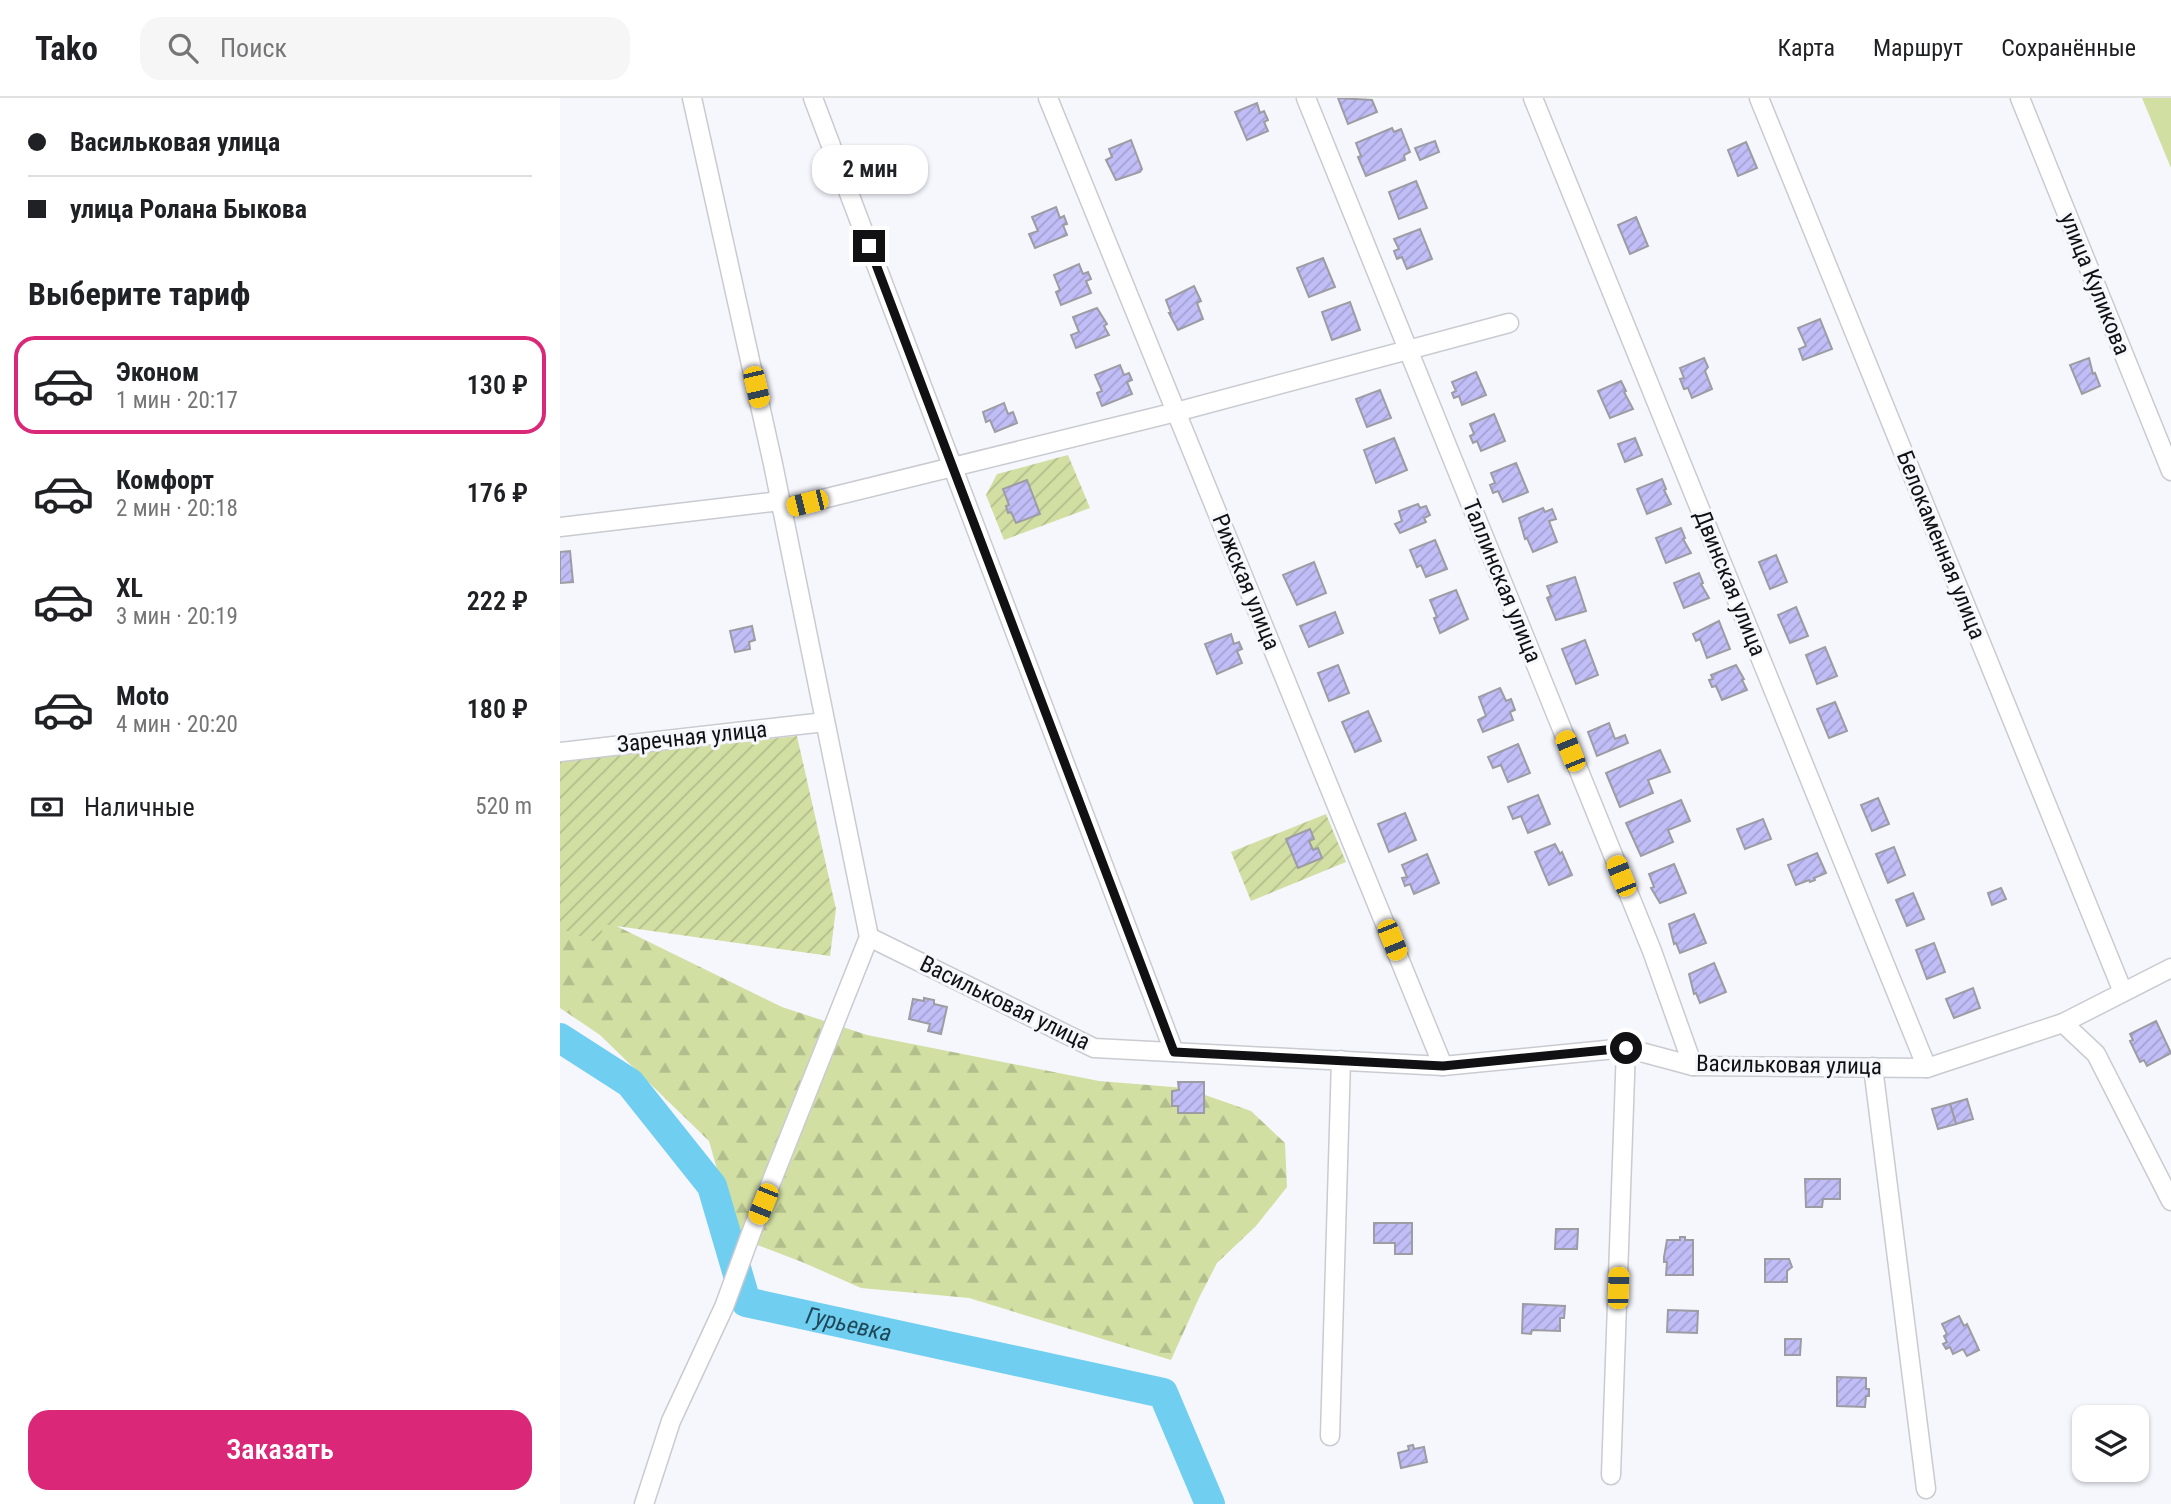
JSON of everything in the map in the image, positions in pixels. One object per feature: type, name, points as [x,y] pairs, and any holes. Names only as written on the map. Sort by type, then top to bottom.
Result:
[{"type":"street","points":[[644,1504],[671,1421],[724,1307],[869,937],[781,505],[692,98]]},
{"type":"street","points":[[813,98],[1174,1052]]},
{"type":"street","name":"Рижская улица","points":[[1048,98],[1443,1066]]},
{"type":"street","name":"Таллинская улица","points":[[1306,98],[1646,938],[1693,1066]]},
{"type":"street","name":"Двинская улица","points":[[1534,98],[1927,1068]]},
{"type":"street","name":"Белокаменная улица","points":[[1759,98],[2123,992]]},
{"type":"street","name":"улица Куликова","points":[[2020,98],[2171,471]]},
{"type":"street","points":[[560,527],[781,505],[953,467],[1176,412],[1509,323]]},
{"type":"street","name":"Заречная улица","points":[[560,752],[825,722]]},
{"type":"street","name":"Васильковая улица","points":[[869,937],[1094,1048],[1443,1066],[1626,1048],[1693,1066],[1927,1068],[2063,1023],[2171,968]]},
{"type":"street","points":[[2063,1023],[2096,1054],[2171,1201]]},
{"type":"street","points":[[1611,1475],[1626,1048]]},
{"type":"street","points":[[1330,1436],[1341,1060]]},
{"type":"street","points":[[1873,1067],[1926,1489]]},
{"type":"green space","points":[[2142,98],[2171,98],[2171,168]]},
{"type":"green space","points":[[1068,455],[1090,508],[1004,540],[986,495],[997,474]]},
{"type":"green space","points":[[797,736],[836,909],[830,956],[602,924],[602,945],[560,928],[560,762]]},
{"type":"green space","points":[[1326,814],[1346,862],[1251,901],[1231,852]]},
{"type":"green space","points":[[560,903],[594,915],[782,1007],[867,1035],[1099,1081],[1185,1088],[1251,1111],[1285,1143],[1287,1187],[1256,1226],[1217,1263],[1171,1360],[969,1298],[861,1288],[736,1237],[709,1141],[600,1035],[560,1008]]},
{"type":"building","points":[[1338,98],[1372,100],[1377,112],[1348,124]]},
{"type":"building","points":[[1257,103],[1260,113],[1264,111],[1268,120],[1264,122],[1268,131],[1247,140],[1235,112]]},
{"type":"building","points":[[1392,128],[1394,132],[1401,129],[1410,152],[1404,155],[1405,160],[1366,176],[1358,157],[1361,156],[1356,143]]},
{"type":"building","points":[[1131,140],[1142,169],[1116,180],[1106,160],[1112,157],[1109,149]]},
{"type":"building","points":[[1435,141],[1439,152],[1420,160],[1415,148]]},
{"type":"building","points":[[1746,142],[1757,168],[1738,176],[1728,150]]},
{"type":"building","points":[[1416,181],[1427,208],[1399,219],[1389,192]]},
{"type":"building","points":[[1056,207],[1060,218],[1064,216],[1067,224],[1063,225],[1067,235],[1035,248],[1029,234],[1038,231],[1032,217]]},
{"type":"building","points":[[1636,217],[1648,246],[1630,254],[1618,225]]},
{"type":"building","points":[[1420,229],[1432,259],[1407,269],[1402,257],[1397,259],[1394,251],[1399,249],[1394,239]]},
{"type":"building","points":[[1323,258],[1335,287],[1309,297],[1297,268]]},
{"type":"building","points":[[1079,264],[1083,274],[1088,272],[1091,279],[1086,281],[1091,293],[1061,305],[1056,292],[1060,290],[1054,275]]},
{"type":"building","points":[[1194,286],[1201,301],[1197,303],[1203,319],[1178,330],[1166,300]]},
{"type":"building","points":[[1350,302],[1360,330],[1332,340],[1322,312]]},
{"type":"building","points":[[1097,308],[1107,324],[1104,326],[1109,335],[1076,348],[1071,335],[1079,332],[1073,317]]},
{"type":"building","points":[[1820,319],[1832,349],[1803,360],[1799,349],[1806,346],[1798,328]]},
{"type":"building","points":[[1704,358],[1708,367],[1705,371],[1712,389],[1692,398],[1680,379],[1684,378],[1680,368]]},
{"type":"building","points":[[2089,358],[2093,374],[2095,373],[2100,386],[2082,394],[2070,365]]},
{"type":"building","points":[[1120,365],[1124,375],[1129,373],[1132,380],[1127,382],[1132,394],[1102,406],[1097,393],[1102,391],[1095,375]]},
{"type":"building","points":[[1476,372],[1486,395],[1462,405],[1459,396],[1454,398],[1452,393],[1456,391],[1452,382]]},
{"type":"building","points":[[1621,381],[1633,409],[1610,418],[1598,391]]},
{"type":"building","points":[[1380,390],[1391,418],[1367,427],[1356,399]]},
{"type":"building","points":[[1004,403],[1008,414],[1013,412],[1017,423],[995,432],[990,420],[986,422],[983,412]]},
{"type":"building","points":[[1494,414],[1505,441],[1481,451],[1477,441],[1473,443],[1470,436],[1474,434],[1470,424]]},
{"type":"building","points":[[1394,438],[1407,470],[1376,483],[1364,450]]},
{"type":"building","points":[[1635,438],[1642,455],[1625,462],[1618,444]]},
{"type":"building","points":[[1516,463],[1528,492],[1503,502],[1498,491],[1493,493],[1490,485],[1495,483],[1491,473]]},
{"type":"building","points":[[1662,479],[1671,504],[1647,514],[1637,489]]},
{"type":"building","points":[[1027,480],[1040,514],[1016,523],[1011,512],[1008,513],[1006,506],[1009,505],[1003,489]]},
{"type":"building","points":[[1418,504],[1420,508],[1426,506],[1430,515],[1424,518],[1426,522],[1400,533],[1395,524],[1402,521],[1399,511]]},
{"type":"building","points":[[1543,508],[1545,512],[1552,509],[1556,519],[1549,521],[1557,542],[1533,552],[1527,538],[1525,539],[1519,518]]},
{"type":"building","points":[[1681,528],[1685,538],[1683,539],[1691,553],[1666,563],[1656,538]]},
{"type":"building","points":[[1435,540],[1447,569],[1426,577],[1421,565],[1417,567],[1410,550]]},
{"type":"building","points":[[570,551],[573,582],[560,583],[560,552]]},
{"type":"building","points":[[1776,555],[1787,582],[1770,589],[1759,562]]},
{"type":"building","points":[[1314,562],[1326,593],[1297,605],[1283,575]]},
{"type":"building","points":[[1699,573],[1703,583],[1701,584],[1709,598],[1684,608],[1674,583]]},
{"type":"building","points":[[1575,577],[1586,611],[1556,620],[1547,598],[1551,596],[1547,586]]},
{"type":"building","points":[[1456,590],[1468,619],[1440,633],[1430,600]]},
{"type":"building","points":[[1796,607],[1808,636],[1790,643],[1778,615]]},
{"type":"building","points":[[1335,612],[1343,633],[1309,647],[1300,626]]},
{"type":"building","points":[[1719,621],[1730,649],[1707,658],[1700,639],[1696,641],[1693,634]]},
{"type":"building","points":[[752,626],[755,640],[749,642],[750,649],[735,652],[730,631]]},
{"type":"building","points":[[1231,634],[1234,644],[1239,642],[1242,649],[1237,651],[1242,663],[1217,674],[1205,644]]},
{"type":"building","points":[[1585,640],[1598,675],[1576,684],[1562,649]]},
{"type":"building","points":[[1825,647],[1837,676],[1817,684],[1806,655]]},
{"type":"building","points":[[1338,665],[1349,693],[1329,701],[1318,673]]},
{"type":"building","points":[[1736,665],[1747,690],[1722,700],[1716,686],[1712,687],[1709,680],[1713,679],[1711,675]]},
{"type":"building","points":[[1500,688],[1506,701],[1511,699],[1515,710],[1510,712],[1513,720],[1483,732],[1478,720],[1486,716],[1479,697]]},
{"type":"building","points":[[1835,702],[1847,731],[1829,738],[1817,709]]},
{"type":"building","points":[[1368,711],[1381,741],[1355,752],[1342,722]]},
{"type":"building","points":[[1609,723],[1615,739],[1625,735],[1628,743],[1597,756],[1588,732]]},
{"type":"building","points":[[1518,744],[1530,773],[1508,782],[1501,765],[1493,768],[1488,757]]},
{"type":"building","points":[[1660,750],[1670,772],[1648,780],[1653,793],[1620,807],[1606,773]]},
{"type":"building","points":[[1538,795],[1550,824],[1528,833],[1521,816],[1513,819],[1508,807]]},
{"type":"building","points":[[1878,798],[1889,824],[1872,831],[1861,805]]},
{"type":"building","points":[[1681,800],[1690,821],[1668,830],[1673,842],[1641,856],[1626,823]]},
{"type":"building","points":[[1405,813],[1416,840],[1389,852],[1378,824]]},
{"type":"building","points":[[1763,819],[1771,839],[1745,849],[1737,829]]},
{"type":"building","points":[[1310,829],[1314,839],[1309,841],[1313,850],[1318,848],[1322,858],[1298,868],[1286,839]]},
{"type":"building","points":[[1555,844],[1560,854],[1562,852],[1572,875],[1549,885],[1535,852]]},
{"type":"building","points":[[1894,847],[1905,875],[1888,883],[1876,854]]},
{"type":"building","points":[[1817,853],[1826,873],[1810,882],[1809,880],[1796,885],[1788,865]]},
{"type":"building","points":[[1427,854],[1439,883],[1414,894],[1410,884],[1405,886],[1402,878],[1407,877],[1402,865]]},
{"type":"building","points":[[1674,864],[1686,893],[1660,903],[1651,888],[1654,887],[1649,874]]},
{"type":"building","points":[[2001,888],[2006,899],[1992,905],[1988,893]]},
{"type":"building","points":[[1913,893],[1924,919],[1907,926],[1896,900]]},
{"type":"building","points":[[1694,914],[1706,943],[1680,953],[1676,943],[1674,944],[1669,924]]},
{"type":"building","points":[[1934,943],[1945,972],[1927,979],[1916,950]]},
{"type":"building","points":[[1714,963],[1726,992],[1700,1003],[1696,993],[1694,994],[1689,974]]},
{"type":"building","points":[[1973,988],[1980,1008],[1954,1018],[1946,999]]},
{"type":"building","points":[[924,998],[947,1007],[941,1034],[928,1031],[930,1024],[909,1019],[913,999],[924,1001]]},
{"type":"building","points":[[2156,1021],[2171,1053],[2147,1066],[2144,1060],[2140,1062],[2130,1041],[2133,1040],[2130,1034]]},
{"type":"building","points":[[1178,1082],[1204,1082],[1204,1113],[1178,1113],[1178,1106],[1172,1106],[1172,1091],[1179,1090]]},
{"type":"building","points":[[1967,1099],[1973,1119],[1956,1124],[1950,1104]]},
{"type":"building","points":[[1950,1104],[1956,1124],[1938,1129],[1932,1109]]},
{"type":"building","points":[[1805,1179],[1840,1179],[1840,1199],[1823,1199],[1822,1207],[1806,1207]]},
{"type":"building","points":[[1374,1223],[1412,1223],[1412,1254],[1395,1254],[1395,1243],[1374,1243]]},
{"type":"building","points":[[1556,1229],[1578,1229],[1577,1249],[1555,1249]]},
{"type":"building","points":[[1680,1237],[1693,1240],[1693,1275],[1666,1275],[1667,1262],[1664,1262],[1664,1257],[1667,1240],[1680,1240]]},
{"type":"building","points":[[1765,1259],[1789,1259],[1792,1267],[1787,1271],[1787,1282],[1765,1282]]},
{"type":"building","points":[[1523,1304],[1565,1306],[1564,1318],[1560,1318],[1560,1331],[1532,1330],[1531,1334],[1522,1333]]},
{"type":"building","points":[[1668,1310],[1698,1311],[1697,1333],[1667,1332]]},
{"type":"building","points":[[1959,1316],[1964,1326],[1967,1324],[1979,1350],[1967,1356],[1963,1349],[1953,1354],[1950,1347],[1946,1349],[1943,1344],[1947,1342],[1944,1336],[1947,1334],[1942,1324]]},
{"type":"building","points":[[1785,1339],[1801,1339],[1800,1355],[1785,1355]]},
{"type":"building","points":[[1837,1377],[1866,1378],[1869,1396],[1866,1396],[1865,1407],[1837,1406]]},
{"type":"building","points":[[1413,1445],[1414,1449],[1424,1447],[1427,1462],[1401,1468],[1398,1453],[1409,1450],[1408,1446]]},
{"type":"waterway","name":"Гурьевка","points":[[560,1038],[630,1083],[712,1186],[746,1302],[1163,1393],[1210,1504]]},
{"type":"route","points":[[869,246],[1174,1052],[1443,1066],[1626,1048]]}]
